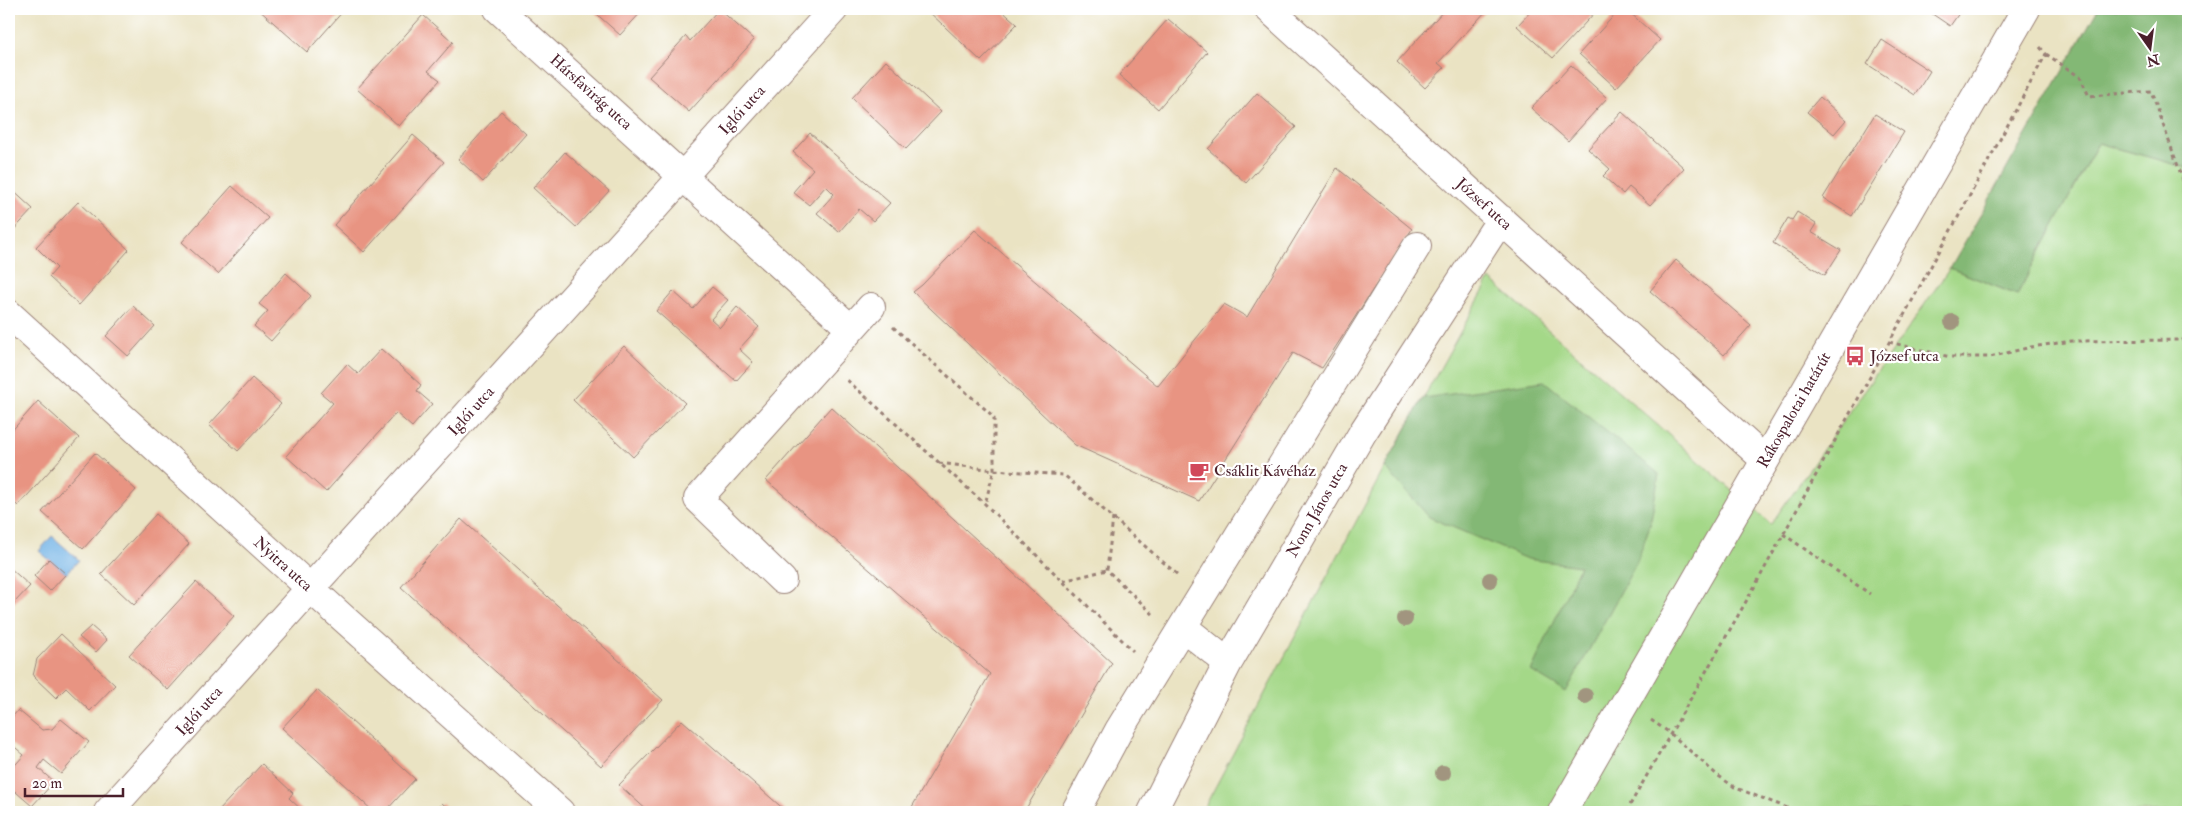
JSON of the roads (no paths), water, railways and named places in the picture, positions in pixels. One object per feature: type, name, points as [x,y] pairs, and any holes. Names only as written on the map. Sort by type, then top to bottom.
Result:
[{"type":"street","name":"Hársfavirág utca","points":[[498,9],[851,329]]},
{"type":"street","name":"Iglói utca","points":[[108,812],[834,9]]},
{"type":"street","name":"József utca","points":[[1269,9],[1765,460]]},
{"type":"street","name":"Rákospalotai határút","points":[[1562,812],[2022,16]]},
{"type":"street","name":"Nonn János utca","points":[[1152,812],[1228,663],[1363,432],[1501,219]]},
{"type":"street","points":[[1075,812],[1120,730],[1155,672],[1417,246]]},
{"type":"street","points":[[782,580],[698,499],[871,307]]},
{"type":"street","name":"Nyitra utca","points":[[9,314],[560,812]]},
{"type":"street","points":[[1180,632],[1228,663]]},
{"type":"water","points":[[52,536],[79,560],[66,574],[39,551]]},
{"type":"place","name":"József utca","points":[[1855,356]]},
{"type":"place","name":"Csáklit Kávéház","points":[[1199,471]]}]
